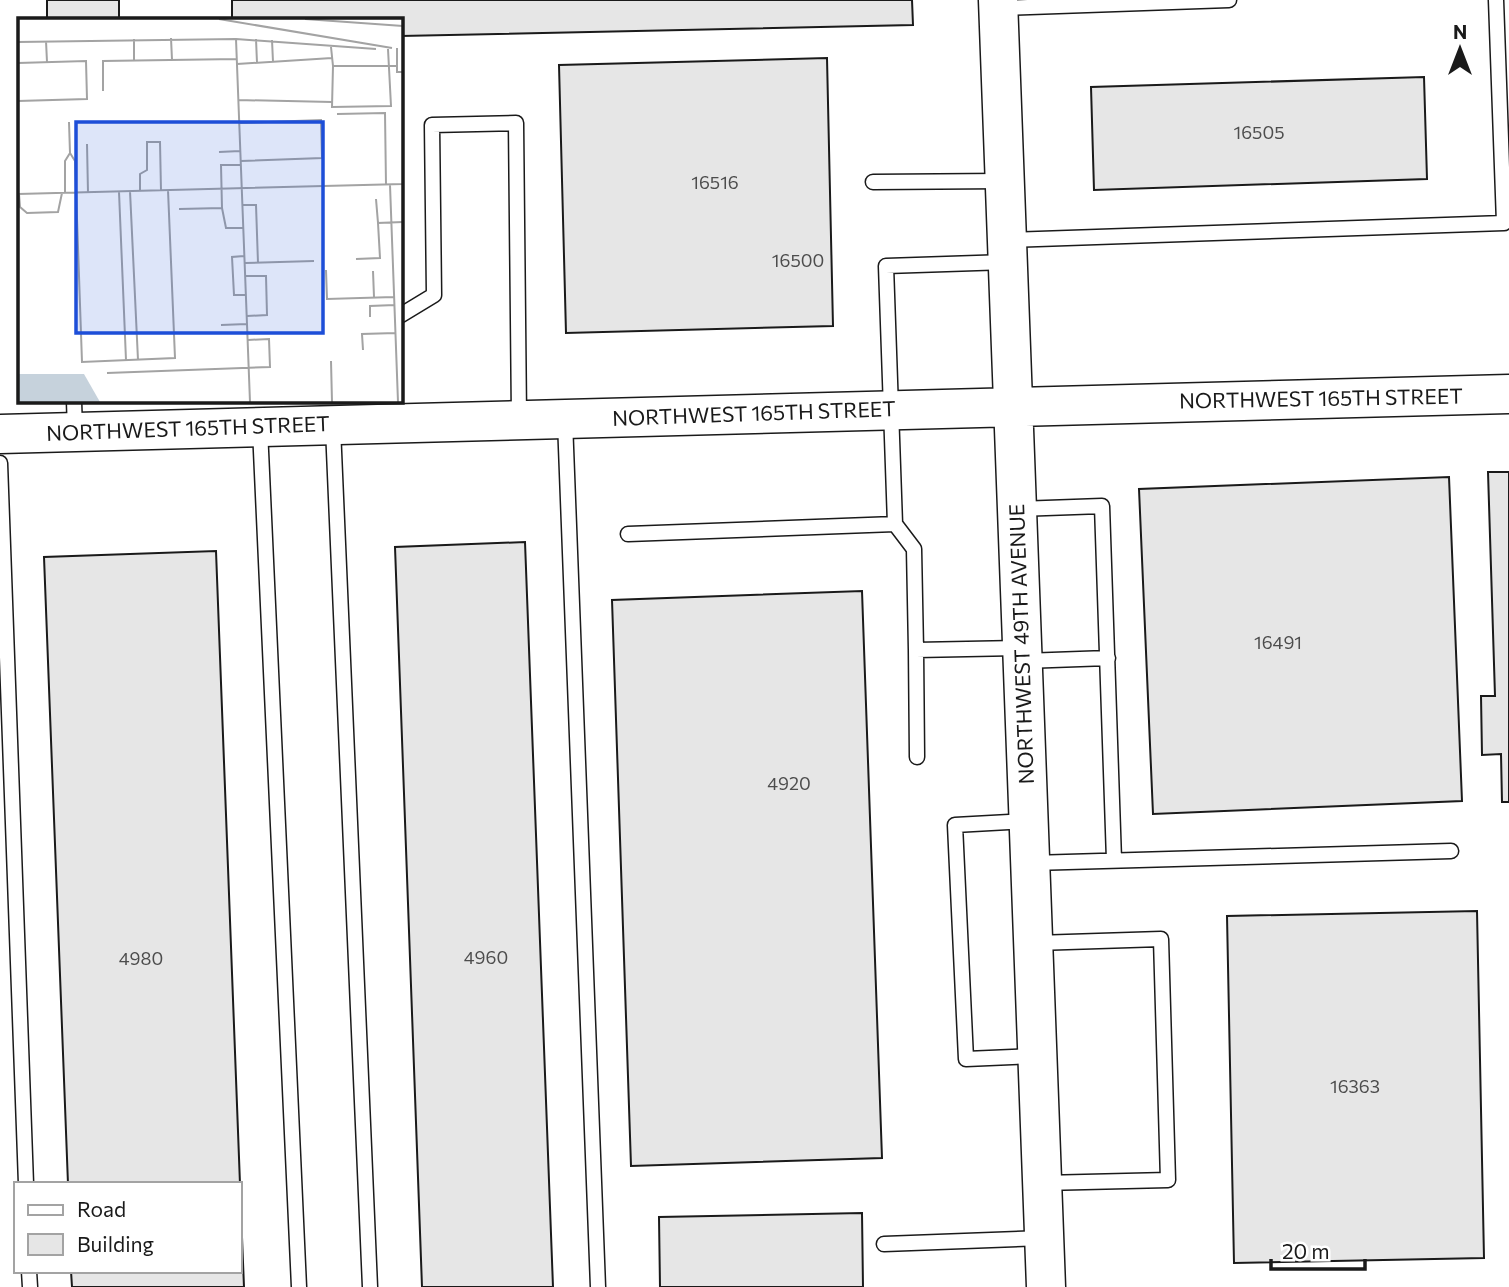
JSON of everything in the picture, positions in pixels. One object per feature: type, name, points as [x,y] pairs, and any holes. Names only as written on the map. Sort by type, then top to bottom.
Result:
[{"type":"street","name":"NORTHWEST 49TH AVENUE","points":[[999,4],[1046,1287]]},
{"type":"street","name":"NORTHWEST 165TH STREET","points":[[0,434],[74,417],[260,428],[333,426],[390,418],[519,420],[1509,394]]},
{"type":"lane","points":[[999,4],[1229,0]]},
{"type":"lane","points":[[917,757],[914,549],[895,524],[886,266],[1007,251],[1504,222],[1496,0]]},
{"type":"lane","points":[[402,314],[434,295],[432,125],[516,123],[519,420]]},
{"type":"lane","points":[[873,182],[1005,181]]},
{"type":"lane","points":[[565,419],[598,1287]]},
{"type":"lane","points":[[333,426],[370,1287]]},
{"type":"lane","points":[[260,428],[299,1287]]},
{"type":"lane","points":[[0,463],[26,1182]]},
{"type":"lane","points":[[1017,509],[1102,506],[1114,860]]},
{"type":"lane","points":[[628,534],[895,524]]},
{"type":"lane","points":[[916,650],[1108,658]]},
{"type":"lane","points":[[1028,821],[956,825],[966,1059],[1037,1056]]},
{"type":"lane","points":[[1030,863],[1451,850]]},
{"type":"lane","points":[[1033,943],[1161,939],[1168,1180],[1042,1183]]},
{"type":"lane","points":[[884,1244],[1044,1237]]},
{"type":"building","points":[[47,0],[119,0],[119,18],[47,18]]},
{"type":"building","points":[[232,0],[912,0],[913,25],[402,36],[402,18],[232,18]]},
{"type":"building","points":[[827,58],[833,326],[566,333],[559,65]]},
{"type":"building","points":[[1424,77],[1427,179],[1094,190],[1091,87]]},
{"type":"building","points":[[1488,472],[1509,472],[1509,802],[1502,802],[1501,754],[1482,755],[1481,696],[1495,696]]},
{"type":"building","points":[[1449,477],[1462,801],[1153,814],[1139,489]]},
{"type":"building","points":[[525,542],[553,1287],[422,1287],[395,547]]},
{"type":"building","points":[[216,551],[240,1182],[68,1182],[44,557]]},
{"type":"building","points":[[862,591],[882,1158],[631,1166],[612,600]]},
{"type":"building","points":[[1477,911],[1484,1258],[1234,1263],[1227,916]]},
{"type":"building","points":[[862,1213],[863,1287],[660,1287],[659,1217]]},
{"type":"building","points":[[242,1237],[244,1287],[72,1287],[71,1273],[242,1273]]}]
